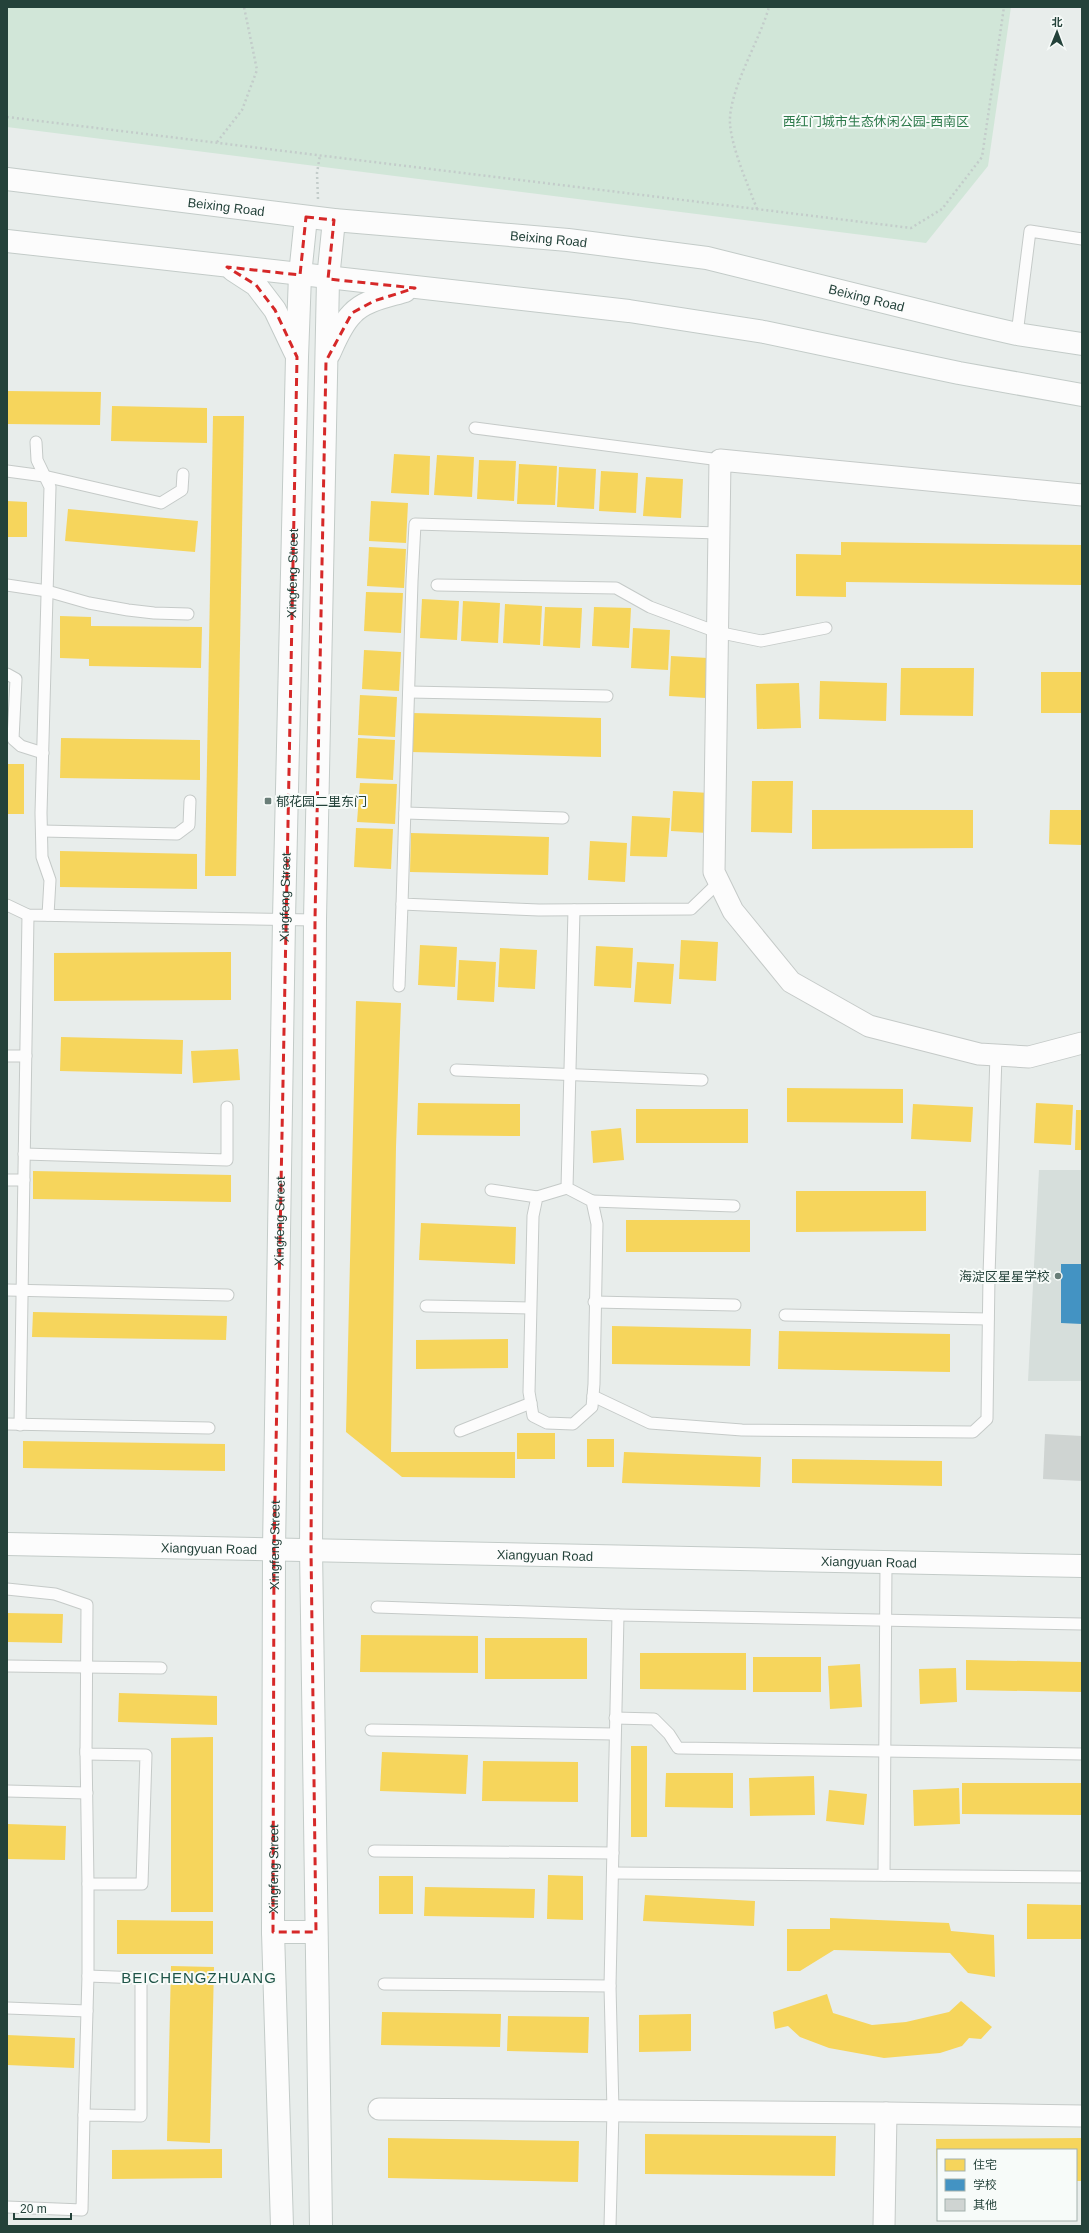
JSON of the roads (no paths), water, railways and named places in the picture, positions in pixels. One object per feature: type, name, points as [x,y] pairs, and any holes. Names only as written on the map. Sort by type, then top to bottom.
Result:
[{"type":"main road","name":"Beixing Road","points":[[7,180],[320,218],[568,240],[707,258],[1016,334],[1082,344]]},
{"type":"main road","name":"Xingfeng Street","points":[[282,2226],[273,1932],[274,1549],[284,919],[300,275],[320,218]]},
{"type":"main road","points":[[320,218],[328,278],[315,920],[311,1549],[321,2226]]},
{"type":"main road","points":[[7,241],[227,267],[629,311],[764,332],[959,373],[1082,395]]},
{"type":"main road","points":[[227,267],[256,284],[275,310],[298,357]]},
{"type":"main road","points":[[326,361],[339,332],[352,313],[374,301],[415,288]]},
{"type":"main road","name":"Xiangyuan Road","points":[[7,1544],[311,1549],[1082,1566]]},
{"type":"main road","points":[[273,1932],[316,1932]]},
{"type":"street","points":[[1082,495],[720,460],[714,872],[733,911],[791,982],[868,1026],[979,1054],[1029,1057],[1082,1043]]},
{"type":"street","points":[[378,2109],[1082,2116]]},
{"type":"street","points":[[884,2226],[886,2113]]},
{"type":"lane","points":[[1016,334],[1030,231],[1082,240]]},
{"type":"lane","points":[[474,428],[720,460]]},
{"type":"lane","points":[[36,442],[37,460],[50,487],[42,831],[42,857],[50,880],[48,915]]},
{"type":"lane","points":[[7,471],[44,476],[161,503],[182,490],[183,474]]},
{"type":"lane","points":[[399,986],[415,524],[719,533]]},
{"type":"lane","points":[[7,585],[47,591],[89,603],[128,610],[154,613],[188,614]]},
{"type":"lane","points":[[437,585],[616,588],[650,607],[717,632],[761,641],[826,628]]},
{"type":"lane","points":[[7,674],[16,679],[10,732],[13,739],[21,746],[43,753]]},
{"type":"lane","points":[[409,692],[607,696]]},
{"type":"lane","points":[[42,831],[177,834],[189,825],[190,801]]},
{"type":"lane","points":[[405,812],[563,818]]},
{"type":"lane","points":[[402,904],[574,910],[691,909],[718,882]]},
{"type":"lane","points":[[7,906],[28,915],[315,920]]},
{"type":"lane","points":[[567,1188],[574,910]]},
{"type":"lane","points":[[20,1425],[28,915]]},
{"type":"lane","points":[[593,1396],[650,1423],[742,1430],[973,1432],[987,1419],[988,1319],[996,1055]]},
{"type":"lane","points":[[7,1056],[26,1056]]},
{"type":"lane","points":[[456,1070],[702,1080]]},
{"type":"lane","points":[[24,1154],[227,1160],[226,1107]]},
{"type":"lane","points":[[7,1180],[24,1180]]},
{"type":"lane","points":[[491,1190],[537,1197],[567,1188],[592,1201],[734,1206]]},
{"type":"lane","points":[[537,1197],[533,1216],[529,1384],[533,1416],[547,1423],[573,1424],[592,1407],[597,1224],[592,1201]]},
{"type":"lane","points":[[7,1290],[228,1295]]},
{"type":"lane","points":[[594,1302],[735,1305]]},
{"type":"lane","points":[[426,1306],[530,1308]]},
{"type":"lane","points":[[785,1315],[988,1319]]},
{"type":"lane","points":[[460,1431],[531,1403]]},
{"type":"lane","points":[[7,1424],[209,1428]]},
{"type":"lane","points":[[884,1875],[886,1562]]},
{"type":"lane","points":[[7,1589],[55,1594],[87,1605],[86,1750],[88,1884],[88,1976],[82,2210],[7,2207]]},
{"type":"lane","points":[[377,1606],[618,1616],[1082,1624]]},
{"type":"lane","points":[[610,2226],[613,2111],[610,1986],[613,1873],[614,1734],[618,1616]]},
{"type":"lane","points":[[7,1666],[161,1668]]},
{"type":"lane","points":[[615,1718],[654,1719],[669,1734],[678,1748],[1082,1754]]},
{"type":"lane","points":[[371,1730],[614,1734]]},
{"type":"lane","points":[[86,1750],[86,1754],[146,1755],[142,1884],[88,1884]]},
{"type":"lane","points":[[7,1791],[87,1793]]},
{"type":"lane","points":[[374,1851],[613,1853]]},
{"type":"lane","points":[[613,1873],[1082,1877]]},
{"type":"lane","points":[[84,2115],[141,2116],[142,1978],[88,1976]]},
{"type":"lane","points":[[384,1984],[610,1986]]},
{"type":"lane","points":[[7,2008],[87,2011]]},
{"type":"place","name":"郁花园二里东门","points":[[268,801]]},
{"type":"place","name":"海淀区星星学校","points":[[1058,1276]]},
{"type":"district","name":"BEICHENGZHUANG","points":[[199,1978]]},
{"type":"park label","name":"西红门城市生态休闲公园-西南区","points":[[876,121]]}]
